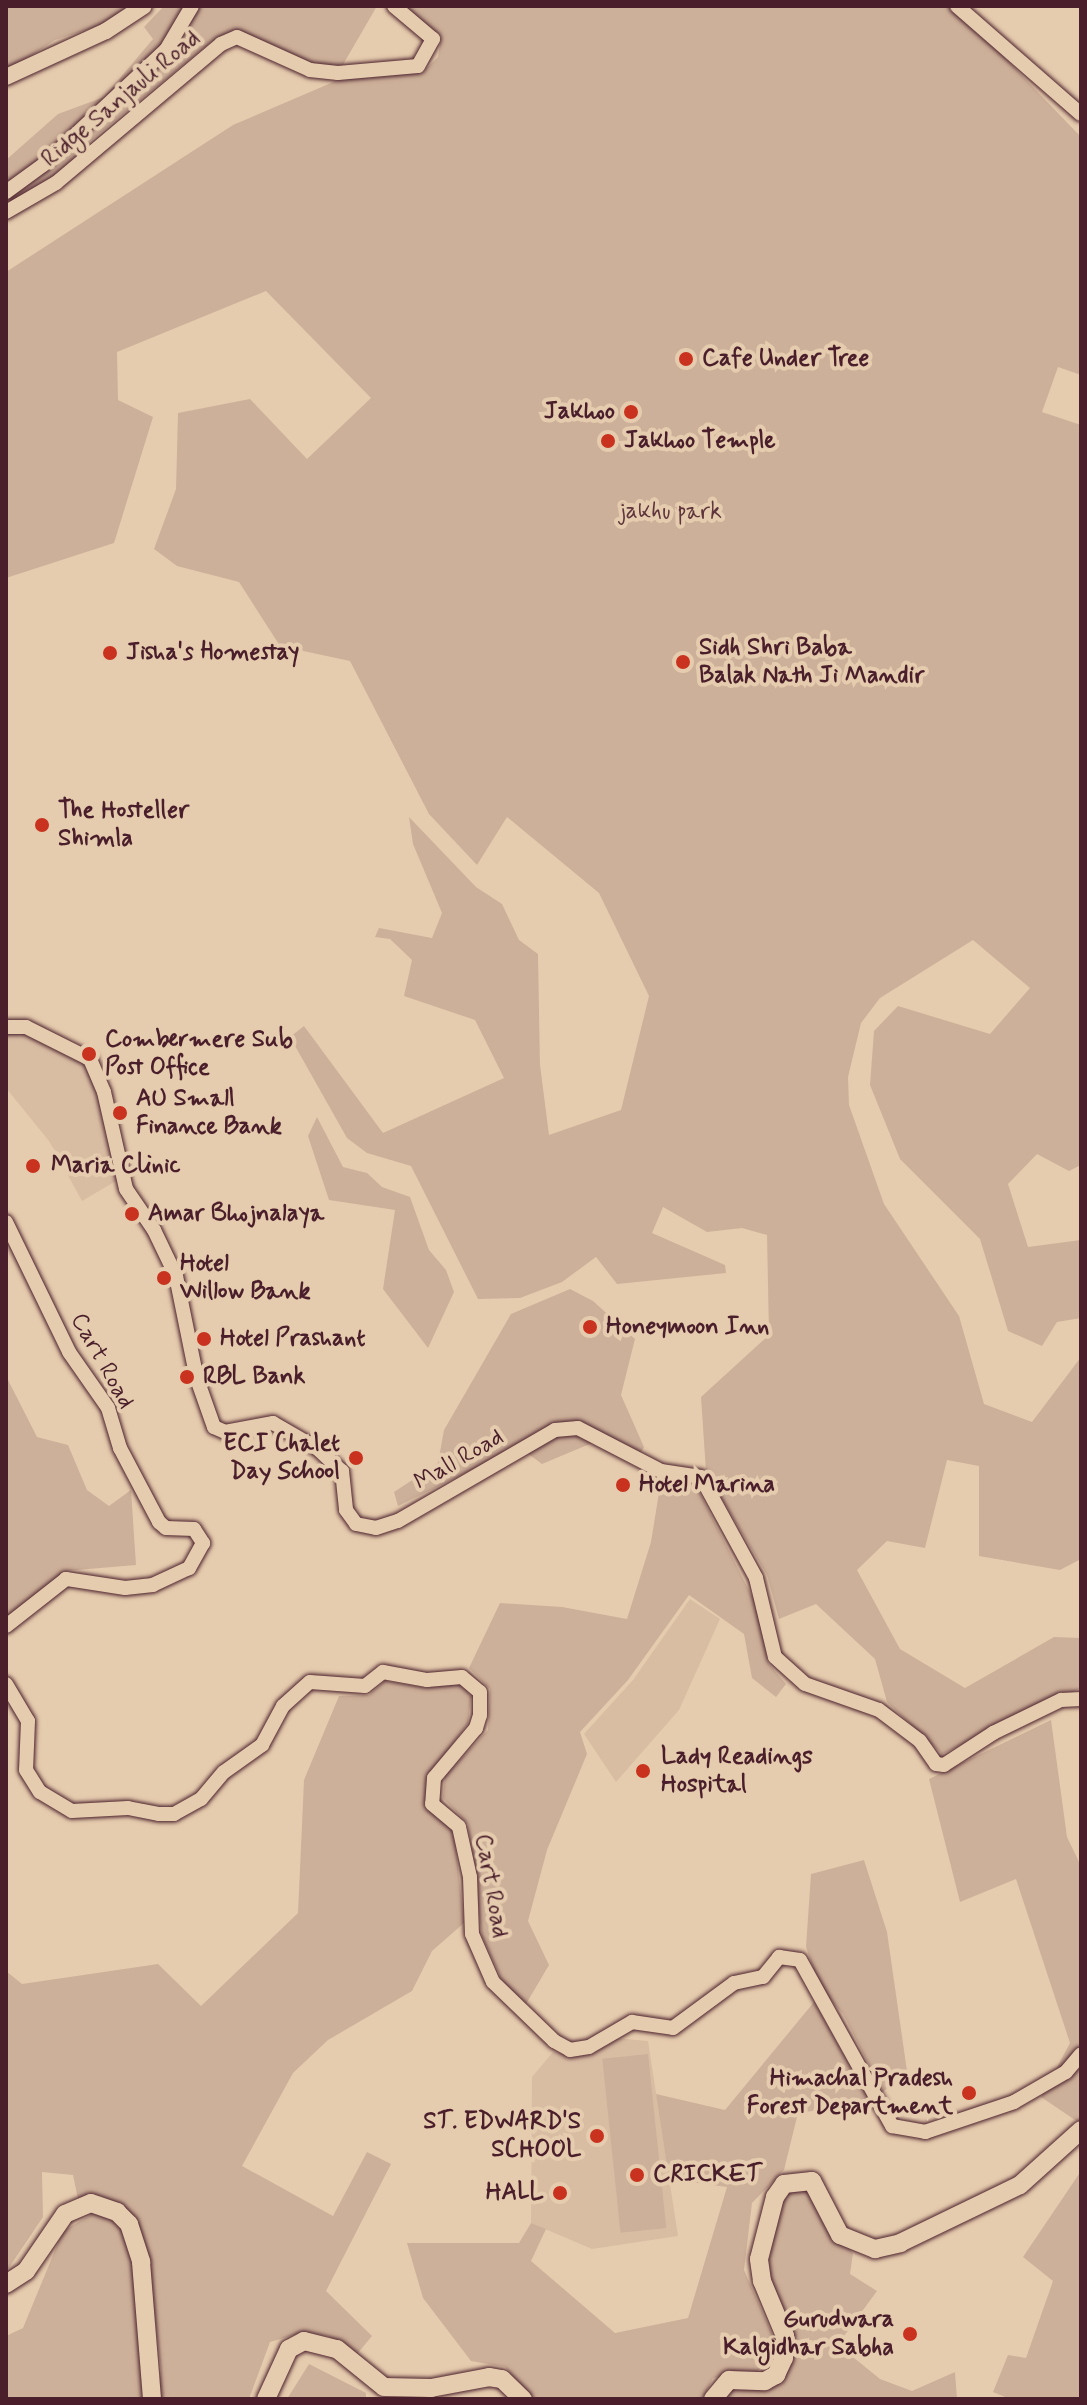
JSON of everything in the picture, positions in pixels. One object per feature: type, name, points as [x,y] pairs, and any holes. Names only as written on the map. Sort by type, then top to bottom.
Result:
[{"type":"highway","points":[[713,2399],[729,2380],[765,2381],[776,2375],[784,2358],[785,2336],[762,2281],[759,2259],[770,2210],[784,2184],[812,2181],[840,2235],[875,2249],[900,2243],[1020,2185],[1081,2130]]},
{"type":"highway","points":[[6,2284],[26,2271],[65,2214],[91,2203],[117,2212],[129,2224],[141,2262],[152,2399]]},
{"type":"highway","points":[[266,2399],[289,2349],[304,2341],[337,2349],[384,2387],[431,2388],[489,2377],[502,2379],[523,2399]]},
{"type":"main road","points":[[6,77],[106,31],[144,6]]},
{"type":"main road","points":[[6,192],[43,165],[166,50],[192,6]]},
{"type":"main road","name":"Ridge Sanjauli Road","points":[[6,212],[56,183],[221,44],[237,37],[310,70],[338,73],[418,66],[433,39],[394,6]]},
{"type":"main road","points":[[957,6],[1081,114]]},
{"type":"main road","name":"Mall Road","points":[[6,1027],[26,1027],[90,1059],[104,1092],[126,1189],[154,1230],[176,1276],[197,1379],[214,1427],[225,1432],[273,1423],[318,1449],[342,1471],[346,1510],[356,1524],[376,1528],[398,1521],[555,1430],[578,1428],[661,1471],[701,1477],[756,1578],[775,1657],[805,1684],[879,1710],[920,1741],[936,1764],[944,1765],[993,1733],[1061,1700],[1081,1699]]},
{"type":"main road","name":"Cart Road","points":[[6,1222],[69,1352],[108,1408],[120,1448],[159,1522],[166,1528],[194,1529],[203,1543],[189,1568],[153,1585],[125,1588],[66,1579],[6,1626]]},
{"type":"main road","name":"Cart Road","points":[[6,1684],[28,1721],[26,1770],[40,1792],[72,1811],[128,1808],[174,1814],[201,1799],[224,1772],[262,1745],[283,1706],[310,1682],[365,1686],[383,1672],[427,1680],[462,1677],[480,1692],[480,1715],[476,1728],[434,1778],[432,1804],[459,1827],[470,1877],[472,1934],[493,1982],[554,2041],[570,2050],[589,2047],[632,2022],[673,2028],[734,1983],[763,1977],[779,1957],[800,1960],[892,2126],[925,2132],[1014,2102],[1066,2072],[1081,2054]]},
{"type":"shaded area","points":[[6,1022],[32,1024],[98,1056],[128,1174],[82,1201],[49,1141],[6,1088]]},
{"type":"shaded area","points":[[690,1599],[720,1619],[679,1710],[616,1782],[584,1734],[633,1680]]},
{"type":"shaded area","name":"ST. EDWARD'S SCHOOL","points":[[615,2038],[648,2041],[678,2236],[592,2249],[531,2223],[532,2077],[553,2052],[580,2056]]},
{"type":"green space","points":[[6,6],[142,6],[135,14],[55,40],[6,72]]},
{"type":"green space","points":[[164,6],[377,6],[341,68],[308,62],[239,31],[211,42],[84,146],[54,186],[17,205],[6,193],[6,160],[58,114],[104,97],[153,39],[144,27]]},
{"type":"green space","name":"jakhu park","points":[[405,6],[955,6],[1081,137],[1081,375],[1058,367],[1042,412],[1081,425],[1081,1165],[1069,1171],[1037,1154],[1008,1184],[1028,1247],[1081,1240],[1081,1318],[1057,1322],[1042,1346],[1008,1331],[980,1239],[900,1159],[870,1085],[874,1031],[898,1006],[990,1034],[1030,988],[973,940],[880,998],[861,1023],[848,1077],[849,1105],[884,1204],[959,1316],[984,1404],[1032,1422],[1081,1357],[1081,1559],[1060,1570],[979,1556],[979,1466],[947,1460],[925,1548],[887,1541],[857,1570],[900,1649],[965,1688],[1054,1637],[1081,1638],[1081,1688],[942,1754],[887,1702],[875,1659],[816,1604],[779,1619],[767,1575],[706,1472],[701,1397],[769,1335],[767,1235],[742,1228],[707,1232],[663,1207],[652,1233],[725,1265],[726,1273],[617,1284],[596,1257],[562,1282],[520,1298],[478,1299],[411,1166],[367,1153],[347,1138],[290,1037],[304,1026],[383,1133],[504,1078],[475,1020],[404,996],[412,960],[390,939],[375,937],[379,928],[432,938],[442,913],[413,844],[409,817],[476,887],[502,904],[519,940],[538,954],[540,1065],[549,1135],[621,1110],[649,996],[599,893],[507,817],[477,865],[429,814],[350,661],[280,646],[239,582],[177,566],[154,549],[176,489],[178,413],[250,399],[307,459],[371,398],[266,291],[117,352],[118,400],[153,417],[114,543],[6,578],[6,272],[233,125],[338,80],[422,73],[438,57],[441,37]]},
{"type":"green space","points":[[317,1117],[343,1167],[367,1173],[382,1187],[410,1197],[429,1250],[446,1270],[454,1292],[428,1348],[383,1289],[395,1210],[329,1200],[308,1136]]},
{"type":"green space","points":[[570,1289],[593,1301],[635,1339],[621,1395],[644,1447],[640,1454],[604,1438],[542,1464],[519,1447],[398,1506],[394,1492],[438,1463],[444,1430],[511,1314]]},
{"type":"green space","points":[[6,1376],[37,1437],[68,1445],[87,1490],[109,1506],[131,1490],[136,1565],[65,1571],[6,1619]]},
{"type":"green space","points":[[661,1480],[696,1486],[758,1608],[768,1663],[786,1684],[776,1697],[752,1678],[744,1634],[689,1595],[628,1680],[580,1732],[587,1754],[547,1850],[528,1921],[549,1965],[526,2004],[503,1982],[482,1936],[468,1824],[443,1798],[445,1776],[488,1730],[490,1689],[469,1668],[500,1603],[562,1607],[627,1619],[651,1542]]},
{"type":"green space","points":[[385,1681],[426,1688],[461,1683],[471,1697],[468,1723],[430,1775],[426,1806],[454,1831],[464,1923],[432,1951],[412,1991],[328,2040],[293,2073],[242,2166],[333,2216],[367,2152],[391,2164],[326,2291],[372,2336],[357,2354],[328,2336],[304,2332],[270,2342],[249,2399],[157,2399],[161,2370],[149,2264],[130,2219],[102,2196],[78,2199],[73,2175],[42,2172],[43,2217],[6,2272],[6,1971],[22,1984],[158,1964],[201,2006],[298,1913],[304,1780],[339,1696],[369,1695]]},
{"type":"green space","points":[[1051,1720],[1067,1837],[1081,1866],[1081,2124],[1041,2097],[1070,2043],[1016,1879],[960,1902],[929,1779]]},
{"type":"green space","points":[[864,1860],[887,1932],[907,2071],[883,2092],[843,2014],[820,1988],[806,1947],[811,1874]]},
{"type":"green space","points":[[814,2002],[871,2103],[798,2113],[784,2170],[752,2203],[744,2270],[773,2336],[770,2358],[757,2372],[713,2378],[703,2399],[531,2399],[505,2367],[471,2361],[423,2298],[407,2243],[519,2243],[531,2223],[546,2229],[531,2261],[615,2333],[688,2318],[727,2187],[669,2179],[656,2094],[725,2110]]},
{"type":"green space","name":"CRICKET","points":[[648,2054],[666,2228],[621,2233],[602,2059]]},
{"type":"green space","points":[[1081,2171],[1081,2399],[1010,2399],[993,2392],[1008,2355],[1026,2358],[1053,2281],[1023,2257]]},
{"type":"green space","points":[[810,2185],[837,2237],[853,2253],[850,2274],[877,2291],[844,2336],[848,2353],[880,2379],[912,2391],[955,2372],[957,2399],[718,2399],[732,2384],[752,2382],[788,2358],[763,2259],[787,2186]]},
{"type":"green space","points":[[96,2212],[120,2225],[134,2262],[143,2399],[6,2399],[6,2336],[23,2328],[63,2231]]},
{"type":"green space","points":[[309,2364],[366,2393],[366,2399],[287,2399]]},
{"type":"place","name":"Cafe Under Tree","points":[[686,359]]},
{"type":"place","name":"Jakhoo","points":[[631,412]]},
{"type":"place","name":"Jakhoo Temple","points":[[608,441]]},
{"type":"place","name":"Jisha's Homestay","points":[[110,653]]},
{"type":"place","name":"Sidh Shri Baba Balak Nath Ji Mandir","points":[[683,662]]},
{"type":"place","name":"The Hosteller Shimla","points":[[42,825]]},
{"type":"place","name":"Combermere Sub Post Office","points":[[89,1054]]},
{"type":"place","name":"AU Small Finance Bank","points":[[120,1113]]},
{"type":"place","name":"Maria Clinic","points":[[33,1166]]},
{"type":"place","name":"Amar Bhojnalaya","points":[[132,1214]]},
{"type":"place","name":"Hotel Willow Bank","points":[[164,1278]]},
{"type":"place","name":"Honeymoon Inn","points":[[590,1327]]},
{"type":"place","name":"Hotel Prashant","points":[[204,1339]]},
{"type":"place","name":"RBL Bank","points":[[187,1377]]},
{"type":"place","name":"ECI Chalet Day School","points":[[356,1458]]},
{"type":"place","name":"Hotel Marina","points":[[623,1485]]},
{"type":"place","name":"Lady Readings Hospital","points":[[643,1771]]},
{"type":"place","name":"Himachal Pradesh Forest Department","points":[[969,2093]]},
{"type":"place","name":"ST. EDWARD'S SCHOOL","points":[[597,2136]]},
{"type":"place","name":"CRICKET","points":[[637,2175]]},
{"type":"place","name":"HALL","points":[[560,2193]]},
{"type":"place","name":"Gurudwara Kalgidhar Sabha","points":[[910,2334]]}]
